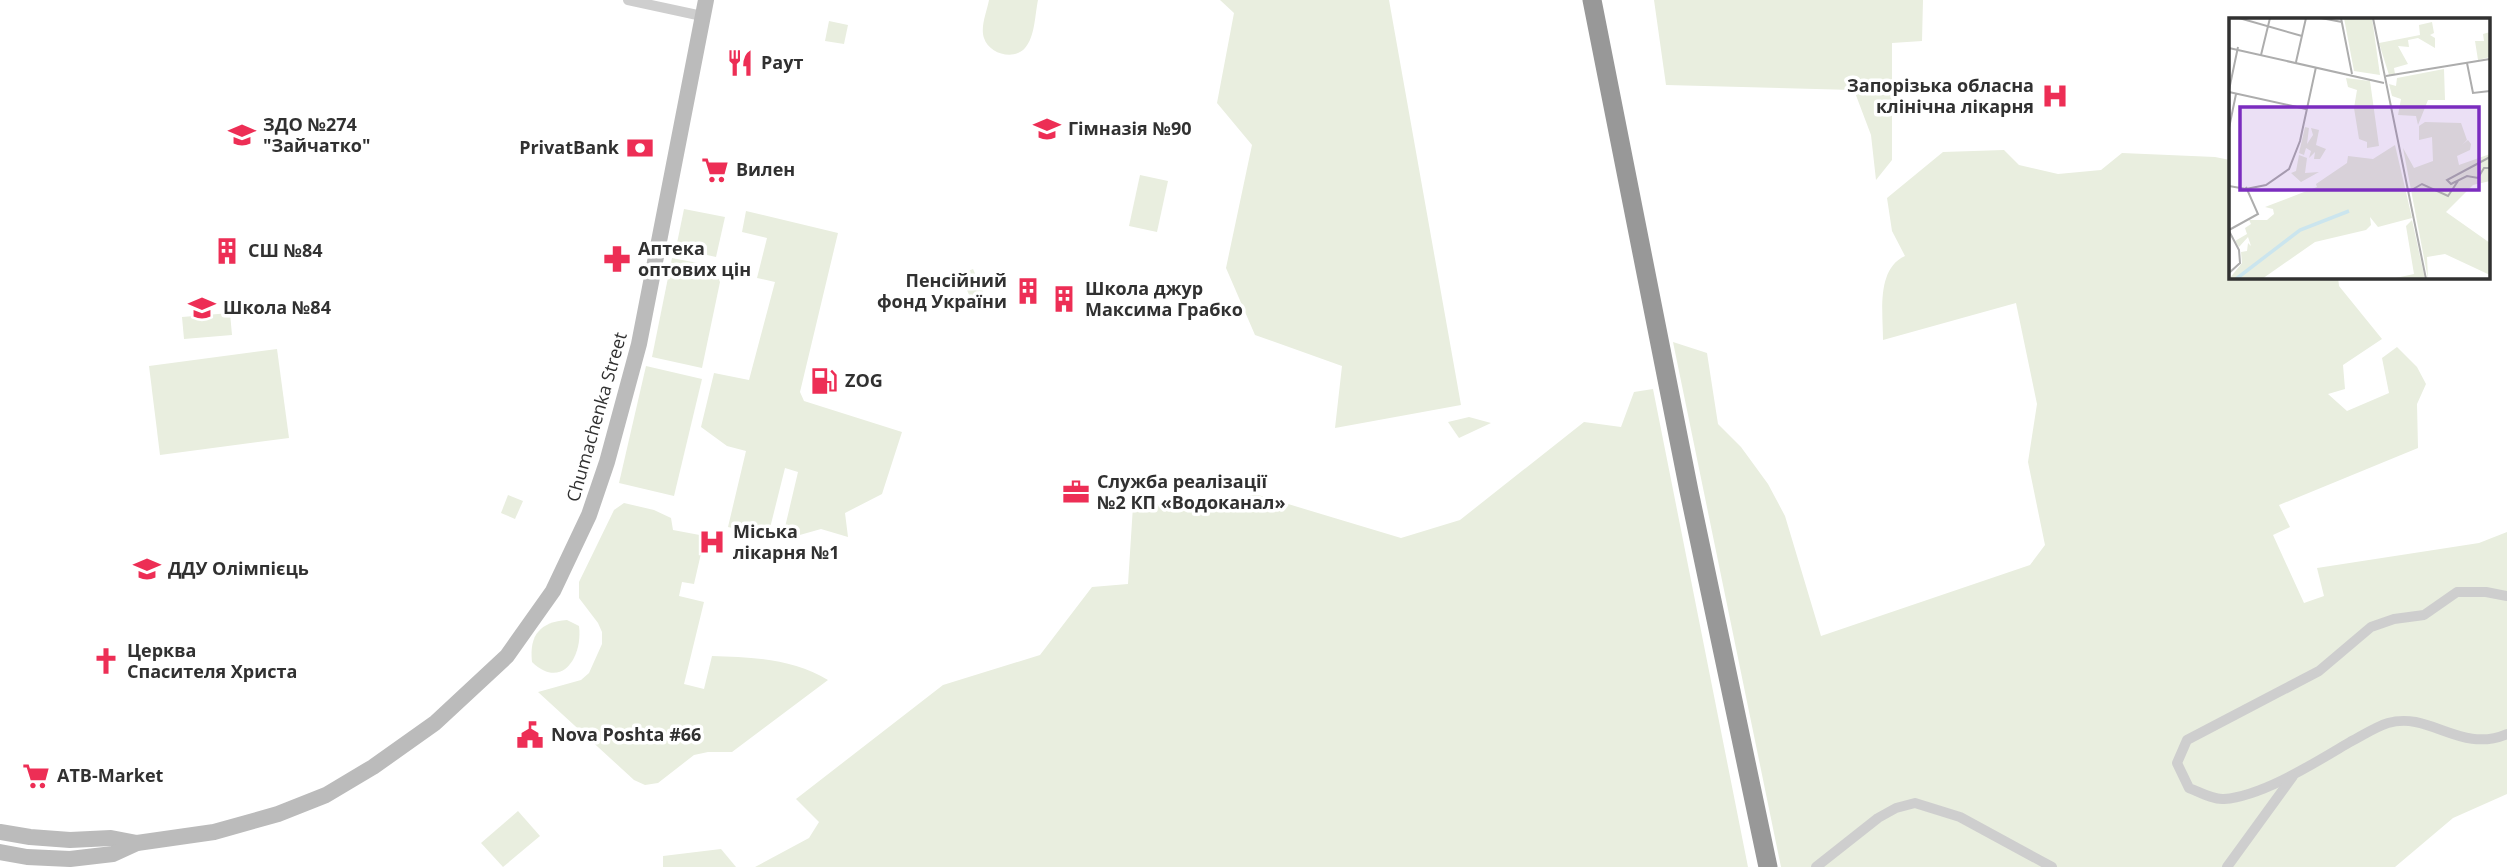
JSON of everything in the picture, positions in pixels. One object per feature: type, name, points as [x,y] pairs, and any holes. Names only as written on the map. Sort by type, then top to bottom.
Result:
[{"type":"highway","points":[[1592,0],[1689,491],[1768,867]]},
{"type":"street","points":[[628,0],[704,8]]},
{"type":"street","name":"Chumachenka Street","points":[[0,852],[71,863],[113,854],[137,843],[214,832],[278,814],[326,795],[373,767],[435,723],[507,656],[553,591],[589,515],[607,461],[636,357],[704,8]]},
{"type":"street","points":[[2507,596],[2486,592],[2457,592],[2424,615],[2394,619],[2371,627],[2319,671],[2187,740],[2177,763],[2189,788],[2222,800],[2294,775],[2390,722],[2425,724],[2459,737],[2479,741],[2507,734]]},
{"type":"street","points":[[2227,867],[2294,775]]},
{"type":"street","points":[[1816,867],[1878,818],[1896,808],[1915,803],[1960,817],[2052,867]]},
{"type":"street","name":"Chumachenka Street","points":[[0,832],[70,840],[111,838],[137,843]]},
{"type":"street","points":[[70,840],[71,863]]},
{"type":"shaded area","points":[[989,0],[1038,0],[1031,38],[1020,52],[1002,54],[987,44],[983,29]]},
{"type":"shaded area","points":[[1220,0],[1389,0],[1461,405],[1335,428],[1342,366],[1255,335],[1226,268],[1252,145],[1217,103],[1234,13]]},
{"type":"shaded area","points":[[1654,0],[1923,0],[1922,41],[1892,43],[1892,160],[1876,180],[1871,135],[1854,90],[1666,85]]},
{"type":"shaded area","points":[[829,21],[848,25],[844,44],[825,41]]},
{"type":"shaded area","points":[[2004,150],[2019,165],[2058,174],[2101,170],[2122,153],[2229,160],[2229,278],[2338,278],[2339,286],[2382,339],[2343,365],[2345,389],[2328,394],[2347,411],[2389,393],[2382,358],[2397,347],[2417,367],[2426,384],[2417,404],[2418,448],[2279,505],[2290,527],[2273,535],[2304,603],[2324,596],[2317,568],[2479,543],[2507,532],[2507,794],[2453,818],[2395,867],[1781,867],[1673,342],[1707,353],[1718,424],[1741,447],[1768,484],[1785,516],[1821,636],[2030,565],[2045,545],[2028,462],[2037,404],[2016,303],[1883,340],[1882,305],[1885,281],[1896,262],[1905,256],[1892,231],[1887,198],[1943,152]]},
{"type":"shaded area","points":[[1140,175],[1168,181],[1157,232],[1129,226]]},
{"type":"shaded area","points":[[684,209],[725,217],[716,257],[676,248]]},
{"type":"shaded area","points":[[746,211],[838,233],[800,392],[804,401],[902,432],[882,494],[845,513],[848,537],[821,529],[782,540],[798,472],[785,468],[768,536],[728,527],[746,451],[727,446],[701,427],[714,373],[749,380],[775,282],[757,278],[767,238],[742,232]]},
{"type":"shaded area","points":[[672,258],[713,266],[720,282],[702,368],[652,357]]},
{"type":"shaded area","points":[[973,269],[984,294],[971,299],[960,275]]},
{"type":"shaded area","points":[[230,313],[232,335],[184,339],[182,317]]},
{"type":"shaded area","points":[[277,349],[289,438],[160,455],[149,366]]},
{"type":"shaded area","points":[[646,366],[702,379],[674,496],[619,483]]},
{"type":"shaded area","points":[[1653,389],[1748,867],[755,867],[809,838],[819,822],[796,799],[943,685],[1040,655],[1092,587],[1128,584],[1133,506],[1258,495],[1401,538],[1460,520],[1584,422],[1621,427],[1634,392]]},
{"type":"shaded area","points":[[1469,417],[1491,423],[1459,438],[1448,422]]},
{"type":"shaded area","points":[[508,495],[523,501],[515,519],[501,513]]},
{"type":"shaded area","points":[[624,503],[654,510],[671,518],[673,530],[705,536],[694,584],[682,582],[679,596],[704,602],[684,684],[704,689],[712,656],[757,658],[787,663],[828,680],[732,752],[694,755],[658,783],[645,785],[634,780],[538,692],[581,680],[589,673],[602,644],[602,632],[579,598],[579,582],[614,510]]},
{"type":"shaded area","points":[[567,620],[579,626],[578,648],[574,658],[561,671],[553,673],[543,670],[532,662],[532,644],[535,637],[543,627]]},
{"type":"shaded area","points":[[518,811],[540,836],[503,867],[481,843]]},
{"type":"shaded area","points":[[721,849],[736,867],[663,867],[663,856]]},
{"type":"place","name":"Раут","points":[[740,63]]},
{"type":"place","name":"Запорізька обласна клінічна лікарня","points":[[2055,96]]},
{"type":"place","name":"Гімназія №90","points":[[1047,129]]},
{"type":"place","name":"ЗДО №274 \"Зайчатко\"","points":[[242,135]]},
{"type":"place","name":"PrivatBank","points":[[640,148]]},
{"type":"place","name":"Вилен","points":[[715,170]]},
{"type":"place","name":"СШ №84","points":[[227,251]]},
{"type":"place","name":"Аптека оптових цін","points":[[617,259]]},
{"type":"place","name":"Пенсійний фонд України","points":[[1028,291]]},
{"type":"place","name":"Школа джур Максима Грабко","points":[[1064,299]]},
{"type":"place","name":"Школа №84","points":[[202,308]]},
{"type":"place","name":"ZOG","points":[[824,381]]},
{"type":"place","name":"Служба реалізації №2 КП «Водоканал»","points":[[1076,492]]},
{"type":"place","name":"Міська лікарня №1","points":[[712,542]]},
{"type":"place","name":"ДДУ Олімпієць","points":[[147,569]]},
{"type":"place","name":"Церква Спасителя Христа","points":[[106,661]]},
{"type":"place","name":"Nova Poshta #66","points":[[530,735]]},
{"type":"place","name":"ATB-Market","points":[[36,776]]}]
